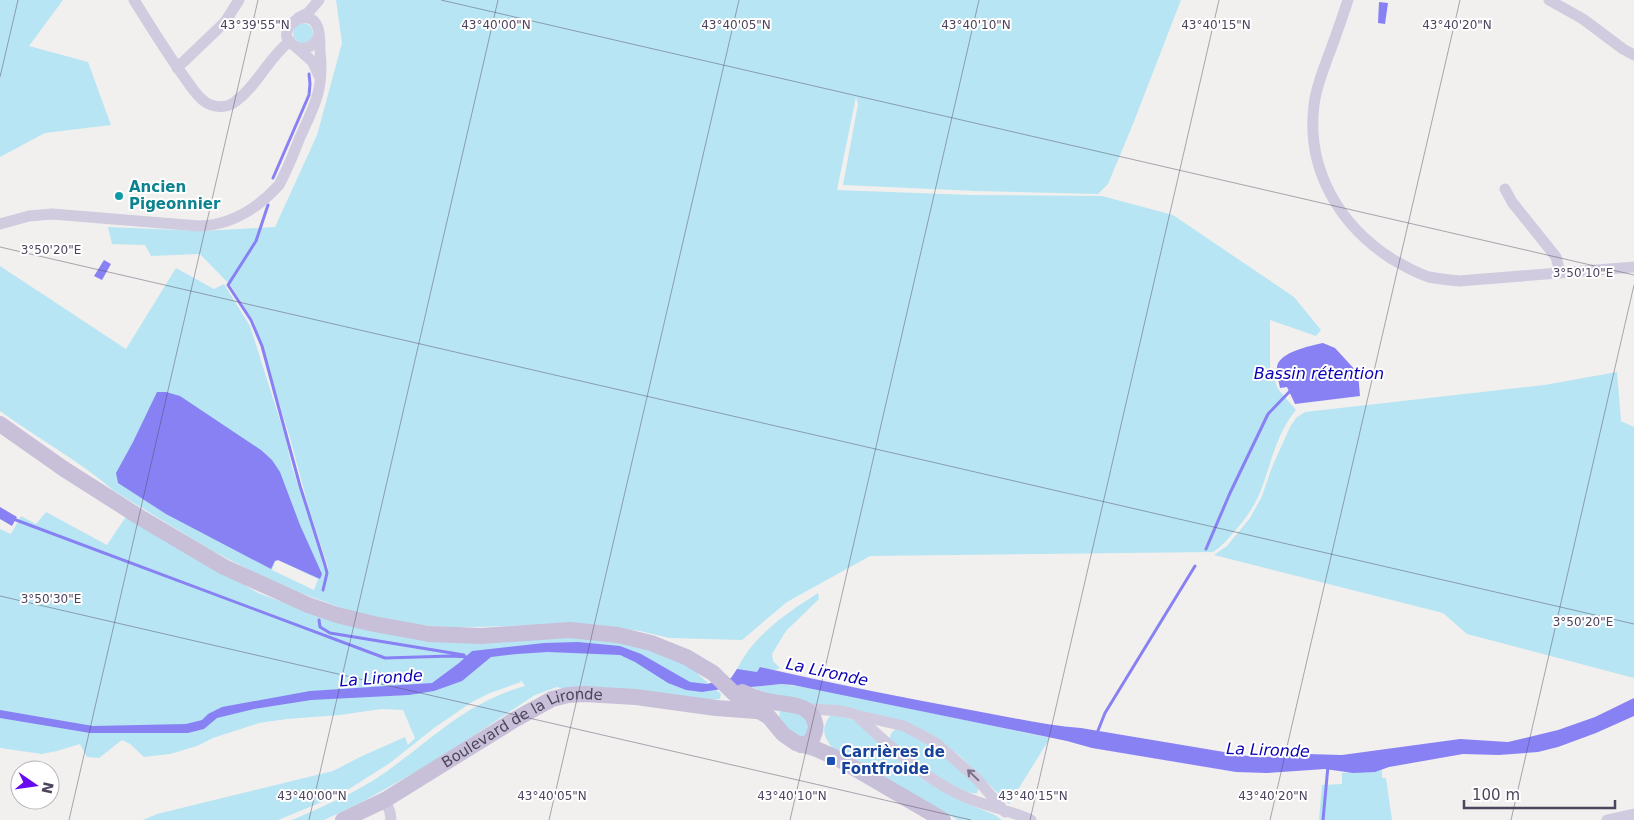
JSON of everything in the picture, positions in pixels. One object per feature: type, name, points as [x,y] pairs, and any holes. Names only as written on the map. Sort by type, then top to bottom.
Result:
[{"type":"street","points":[[134,0],[177,68],[195,92],[205,102],[217,107],[230,105],[250,88],[276,53],[293,44],[305,48],[315,43],[319,32],[317,25],[310,18],[296,18]]},
{"type":"street","points":[[177,68],[225,22],[239,0]]},
{"type":"street","points":[[319,0],[308,13],[291,22],[287,35],[293,44],[312,61],[321,81]]},
{"type":"street","points":[[0,224],[29,216],[52,214],[199,226],[229,222],[237,218],[271,193],[279,184],[314,108],[321,81],[322,64],[319,19],[323,0]]},
{"type":"street","points":[[1348,0],[1316,89],[1312,123],[1319,168],[1337,206],[1349,223],[1364,238],[1409,269],[1430,277],[1459,281],[1634,266]]},
{"type":"street","points":[[1549,0],[1583,19],[1617,45],[1634,55]]},
{"type":"street","points":[[1505,190],[1512,202],[1556,257],[1560,272]]},
{"type":"street","points":[[0,424],[64,469],[141,518],[224,567],[308,605],[374,624],[429,634],[481,636],[570,630],[618,635],[651,643],[686,657],[707,669],[737,694],[762,706],[769,717],[791,740],[839,759],[943,820]]},
{"type":"street","name":"Boulevard de la Lironde","points":[[343,820],[385,800],[514,720],[552,699],[584,694],[636,697],[716,708],[784,704]]},
{"type":"street","name":"Boulevard de la Lironde","points":[[716,708],[729,706],[737,694]]},
{"type":"street","points":[[778,727],[774,718],[775,713],[784,704],[846,711],[904,726],[936,743],[978,779],[1006,812]]},
{"type":"street","points":[[802,707],[812,715],[825,743],[839,759]]},
{"type":"street","points":[[801,745],[810,742],[815,724],[828,710]]},
{"type":"street","points":[[856,715],[902,756],[960,795],[1031,820]]},
{"type":"street","points":[[385,800],[391,820]]},
{"type":"street","points":[[1607,820],[1634,814]]},
{"type":"shaded area","points":[[0,0],[63,0],[29,46],[88,62],[111,125],[45,133],[0,157]]},
{"type":"shaded area","points":[[336,0],[1181,0],[1108,184],[1098,194],[843,185],[858,104],[856,97],[837,190],[971,195],[1102,196],[1173,215],[1294,297],[1321,330],[1316,336],[1270,320],[1270,368],[1278,389],[1296,410],[1278,440],[1263,484],[1251,510],[1224,543],[1213,552],[870,556],[787,602],[742,640],[669,638],[640,631],[581,624],[437,628],[404,624],[347,610],[298,592],[253,572],[211,550],[114,491],[87,470],[0,411],[0,266],[126,349],[176,268],[214,289],[224,284],[250,326],[285,436],[292,467],[326,571],[328,567],[254,322],[231,286],[200,254],[151,256],[145,245],[112,244],[108,227],[202,231],[275,227],[317,135],[342,43]],"holes":[[[278,560],[318,579],[314,590],[272,570],[275,561]]]},
{"type":"shaded area","points":[[303,23],[310,26],[313,33],[310,40],[303,43],[296,40],[293,33],[296,26]]},
{"type":"shaded area","points":[[1617,372],[1621,421],[1634,427],[1634,678],[1467,634],[1443,613],[1214,555],[1227,546],[1250,518],[1262,496],[1272,467],[1290,427],[1296,418],[1305,412],[1544,385]]},
{"type":"shaded area","points":[[46,512],[107,545],[127,515],[258,593],[328,619],[594,637],[640,646],[691,665],[699,675],[721,694],[720,699],[711,700],[641,690],[570,691],[557,687],[535,695],[432,763],[360,803],[324,820],[292,820],[344,797],[374,780],[463,714],[482,703],[525,686],[520,679],[521,682],[490,693],[472,702],[434,728],[390,763],[349,789],[278,820],[143,820],[157,814],[333,771],[405,737],[408,745],[415,738],[403,710],[381,709],[259,723],[170,754],[144,757],[130,744],[122,740],[99,758],[87,757],[80,744],[42,754],[0,748],[0,529],[11,534],[21,516],[36,524]]},
{"type":"shaded area","points":[[818,593],[819,599],[786,631],[772,654],[773,661],[780,668],[740,685],[732,678],[755,642],[771,626]]},
{"type":"shaded area","points":[[781,684],[817,689],[1050,738],[1009,804],[959,755],[937,739],[790,701],[751,687]]},
{"type":"shaded area","points":[[783,708],[806,718],[809,736],[797,738],[779,719],[780,711]]},
{"type":"shaded area","points":[[838,715],[856,721],[924,780],[1002,820],[958,820],[833,749],[825,737],[824,729],[830,716]]},
{"type":"shaded area","points":[[896,729],[919,738],[930,745],[979,786],[977,793],[968,792],[945,781],[890,740],[891,734]]},
{"type":"shaded area","points":[[1382,770],[1382,778],[1386,778],[1392,820],[1319,820],[1322,785],[1342,784],[1342,773]]},
{"type":"water","points":[[1379,2],[1388,3],[1385,24],[1378,23]]},
{"type":"water","points":[[104,260],[111,264],[102,280],[94,276]]},
{"type":"water","name":"Bassin rétention","points":[[1323,343],[1335,348],[1358,373],[1360,396],[1295,404],[1287,387],[1280,388],[1277,375],[1279,362],[1289,354]]},
{"type":"water","points":[[157,392],[166,392],[180,396],[261,450],[272,460],[280,472],[300,525],[322,574],[320,579],[278,560],[275,561],[271,569],[166,514],[118,483],[116,473]]},
{"type":"water","points":[[0,507],[17,517],[12,526],[0,519]]},
{"type":"water","points":[[578,642],[620,646],[641,654],[690,682],[707,684],[731,678],[737,669],[757,672],[760,667],[895,696],[1028,721],[1248,756],[1342,755],[1460,739],[1508,742],[1558,730],[1595,717],[1634,698],[1634,716],[1596,733],[1538,752],[1499,755],[1463,754],[1389,767],[1375,772],[1353,773],[1325,769],[1267,773],[1236,772],[1092,748],[1067,741],[793,685],[741,686],[702,692],[686,690],[668,683],[635,662],[620,655],[548,652],[491,657],[462,681],[434,691],[409,695],[311,700],[254,709],[217,718],[204,729],[188,733],[90,733],[0,718],[0,710],[93,726],[186,724],[202,720],[208,714],[222,707],[310,691],[432,683],[472,651],[544,643]]},
{"type":"waterway","points":[[273,178],[309,95],[309,74]]},
{"type":"waterway","points":[[268,205],[256,241],[228,285],[251,320],[262,346],[300,486],[325,565],[327,573],[323,590]]},
{"type":"waterway","points":[[1206,549],[1230,493],[1268,414],[1292,389]]},
{"type":"waterway","points":[[16,520],[385,658],[469,657]]},
{"type":"waterway","points":[[1097,733],[1105,713],[1195,566]]},
{"type":"waterway","points":[[319,620],[320,627],[330,633],[464,655]]},
{"type":"waterway","points":[[1323,820],[1328,766]]},
{"type":"place","name":"Ancien Pigeonnier","points":[[119,196]]},
{"type":"place","name":"Carrières de Fontfroide","points":[[831,761]]},
{"type":"water label","name":"La Lironde","points":[[827,672]]},
{"type":"water label","name":"La Lironde","points":[[381,678]]},
{"type":"water label","name":"La Lironde","points":[[1268,750]]}]
